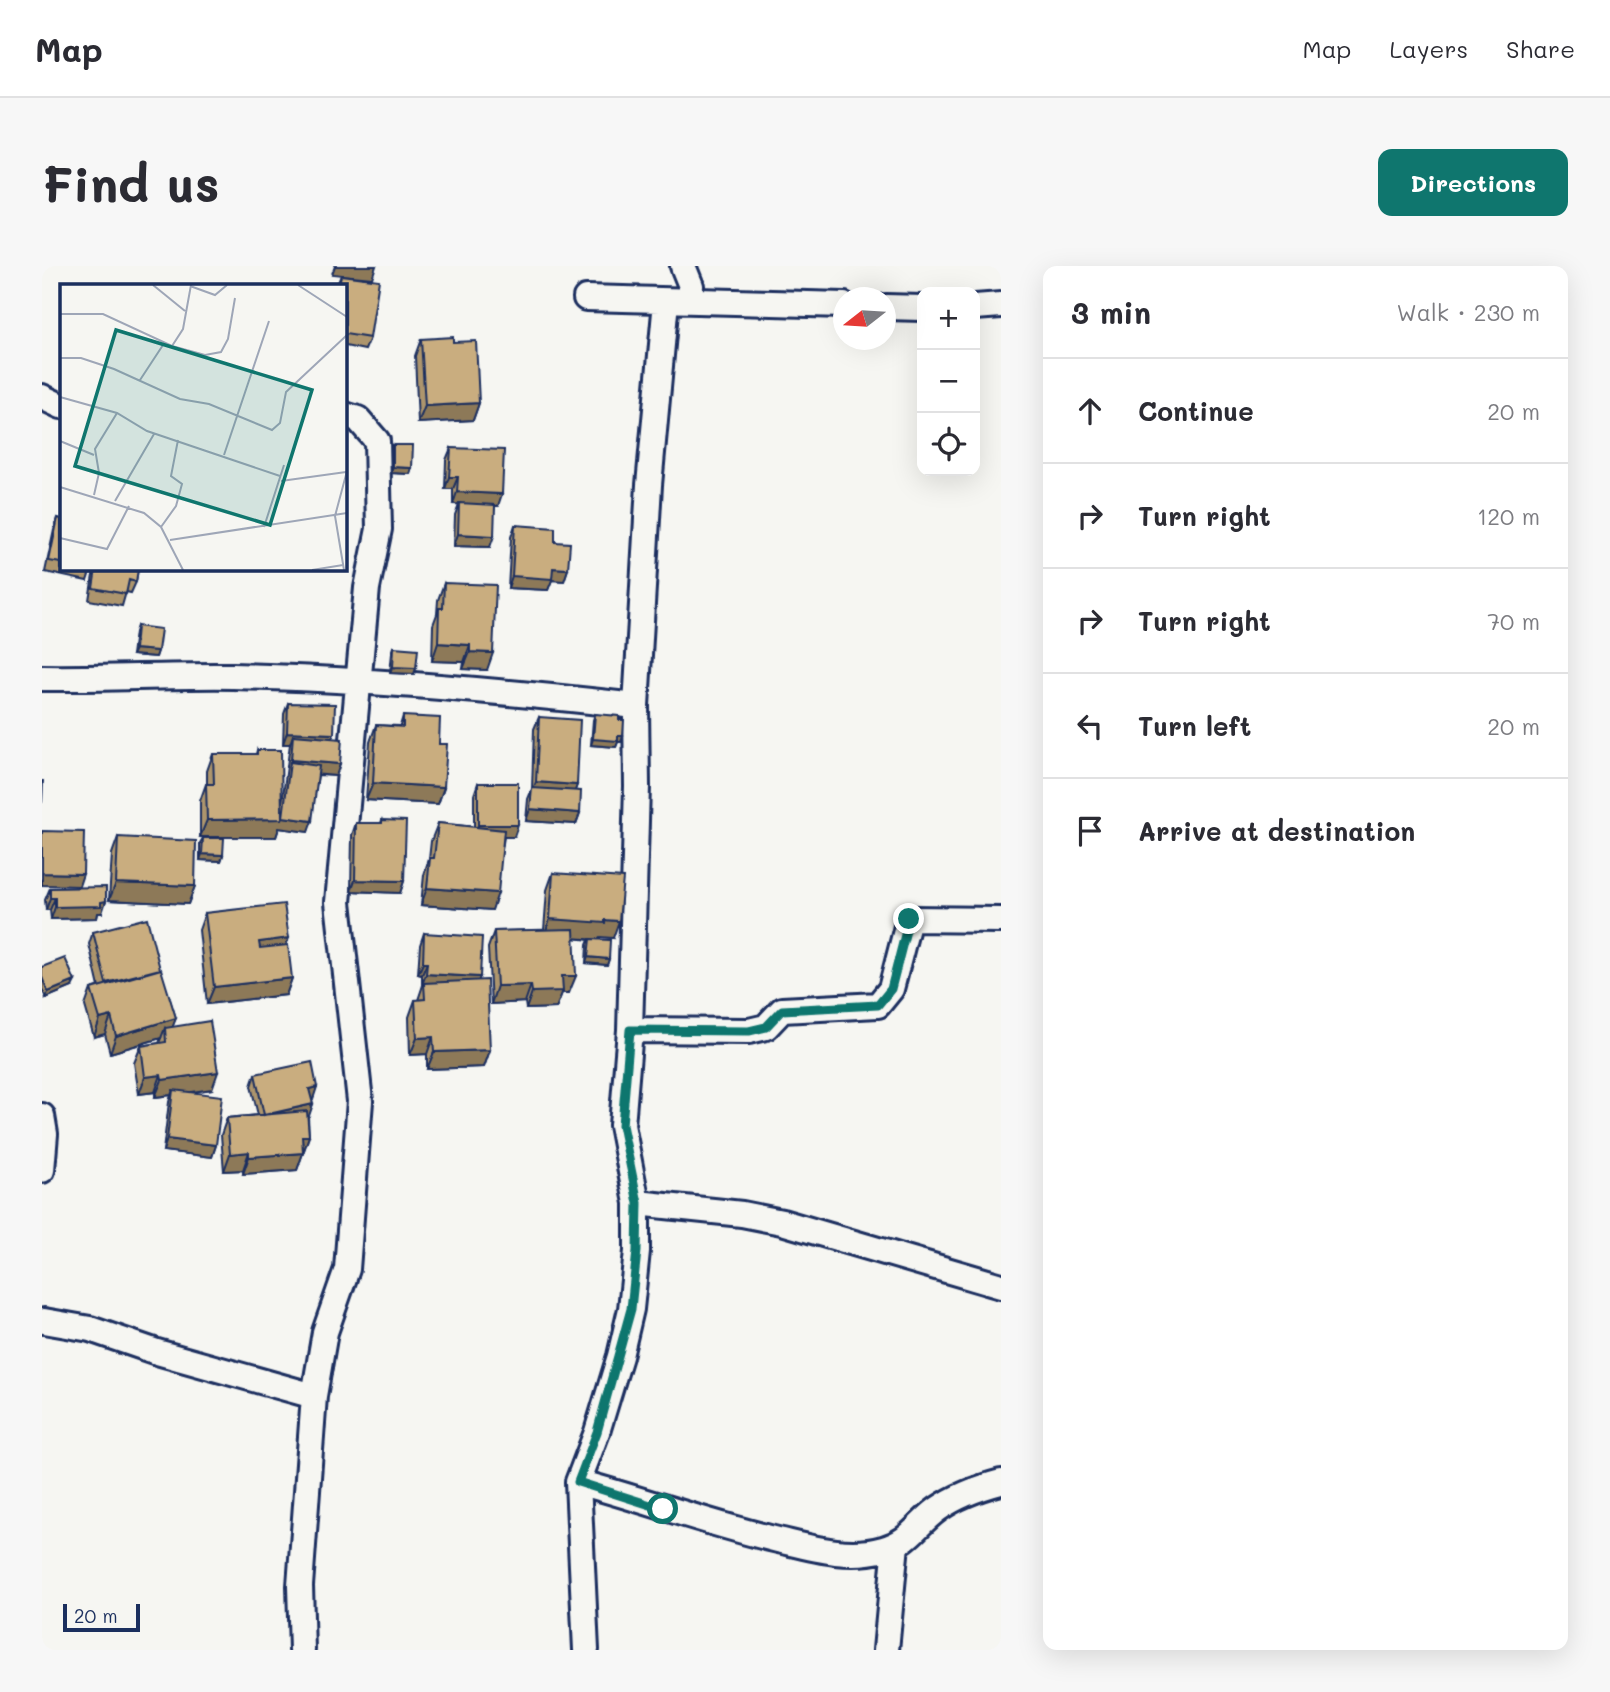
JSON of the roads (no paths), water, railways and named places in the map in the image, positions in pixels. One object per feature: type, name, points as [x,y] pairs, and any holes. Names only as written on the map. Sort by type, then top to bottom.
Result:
[{"type":"street","points":[[586,298],[833,304]]},
{"type":"street","points":[[586,1650],[578,1482],[597,1432],[631,1309],[637,1251],[638,1203],[622,1125],[630,1030],[637,786],[636,706],[649,485],[666,301]]},
{"type":"street","points":[[980,307],[1001,306]]},
{"type":"street","points":[[896,307],[917,308]]},
{"type":"street","points":[[42,397],[60,406]]},
{"type":"street","points":[[302,1650],[300,1586],[314,1396],[325,1332],[347,1269],[360,1101],[338,902],[367,588],[379,529],[377,441],[358,419],[346,415]]},
{"type":"street","points":[[42,678],[208,676],[357,681],[496,690],[636,706]]},
{"type":"street","points":[[630,1030],[749,1031],[766,1027],[782,1010],[878,1005],[891,989],[909,919],[1001,920]]},
{"type":"street","points":[[42,1116],[45,1135],[42,1170]]},
{"type":"street","points":[[638,1203],[742,1214],[782,1222],[1001,1286]]},
{"type":"street","points":[[43,1318],[90,1328],[157,1352],[314,1396]]},
{"type":"street","points":[[578,1482],[713,1523],[822,1551],[853,1553],[882,1550],[905,1541],[936,1510],[968,1491],[1001,1482]]},
{"type":"street","points":[[886,1650],[896,1544]]}]
